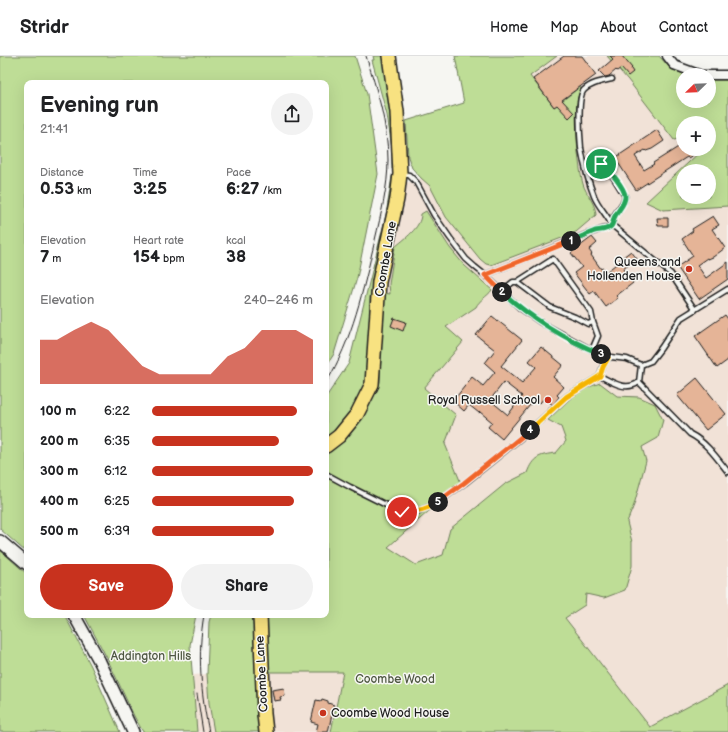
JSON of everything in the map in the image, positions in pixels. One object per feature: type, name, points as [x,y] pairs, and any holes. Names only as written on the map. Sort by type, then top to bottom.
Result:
[{"type":"main road","name":"Coombe Lane","points":[[329,444],[339,436],[357,414],[372,384],[379,282],[397,199],[400,174],[397,112],[389,56]]},
{"type":"main road","name":"Coombe Lane","points":[[260,618],[266,732]]},
{"type":"street","points":[[667,56],[674,65],[682,68]]},
{"type":"street","points":[[716,75],[728,76]]},
{"type":"street","points":[[0,541],[24,561]]},
{"type":"street","points":[[76,618],[100,662],[133,732]]},
{"type":"lane","points":[[612,79],[591,85],[583,91],[580,101],[581,148],[595,198],[612,225],[671,274],[695,310]]},
{"type":"lane","points":[[586,169],[595,165],[605,166],[625,194],[624,201],[614,216],[612,225]]},
{"type":"lane","points":[[400,174],[409,175],[416,182],[434,215],[470,263],[520,308],[540,322],[608,358],[627,359],[641,365],[650,361],[661,348],[681,318],[728,289]]},
{"type":"lane","points":[[485,275],[612,225]]},
{"type":"lane","points":[[502,291],[513,282],[517,282],[553,259],[591,312],[592,322],[598,336],[592,350]]},
{"type":"lane","points":[[517,282],[550,308],[575,317],[588,324],[592,322]]},
{"type":"lane","points":[[329,476],[402,512],[416,512],[434,505],[522,437],[566,397],[600,376],[608,358]]},
{"type":"lane","points":[[639,382],[641,365]]},
{"type":"lane","points":[[600,376],[620,386],[635,385],[639,382]]},
{"type":"lane","points":[[639,382],[690,434],[697,437],[712,452],[728,472]]},
{"type":"shaded area","name":"Royal Russell School","points":[[557,56],[659,56],[671,69],[676,71],[676,108],[716,108],[716,80],[728,80],[728,732],[586,732],[412,629],[329,460],[329,451],[342,440],[361,417],[390,249],[406,182],[411,182],[413,184],[421,178],[412,168],[408,157],[406,121],[513,88]]},
{"type":"shaded area","points":[[267,672],[343,672],[331,732],[272,732]]},
{"type":"shaded area","points":[[207,674],[209,703],[214,732],[197,732],[193,675]]},
{"type":"green space","points":[[0,56],[355,56],[367,94],[378,174],[357,278],[334,354],[329,362],[329,80],[24,80],[24,550],[0,529]]},
{"type":"green space","points":[[373,56],[383,56],[391,104],[396,169],[392,169],[392,149],[387,115],[372,60],[374,60]]},
{"type":"green space","points":[[455,56],[557,56],[530,76],[554,107],[580,87],[581,89],[578,96],[576,120],[579,164],[584,188],[596,211],[596,215],[576,232],[491,265],[486,264],[480,259],[446,217],[430,186],[412,168],[408,157],[406,121],[464,103]]},
{"type":"green space","points":[[607,56],[659,56],[671,69],[676,71],[676,108],[716,108],[716,80],[728,80],[728,206],[663,210],[646,202],[676,174],[676,204],[716,204],[716,164],[687,164],[695,156],[716,156],[716,116],[676,116],[676,140],[674,140],[628,80]]},
{"type":"green space","points":[[392,176],[394,176],[388,219],[379,251],[370,297],[369,368],[366,386],[351,413],[329,437],[329,393],[349,363],[386,215]]},
{"type":"green space","name":"Coombe Wood","points":[[426,211],[450,248],[464,265],[492,290],[479,302],[476,307],[446,327],[463,342],[424,388],[456,415],[445,444],[461,483],[388,547],[416,565],[443,555],[450,529],[505,484],[527,473],[534,460],[541,456],[556,453],[566,441],[561,427],[548,420],[578,391],[600,383],[617,396],[639,397],[655,404],[663,420],[658,438],[642,447],[646,461],[634,505],[627,522],[632,542],[632,566],[625,590],[604,598],[586,594],[585,605],[565,618],[650,727],[728,685],[728,732],[331,732],[343,672],[267,672],[265,618],[329,618],[329,452],[352,431],[367,410],[380,382],[384,293],[390,294],[389,284],[395,247],[415,228],[421,214]]},
{"type":"green space","points":[[0,550],[24,571],[24,618],[66,618],[91,666],[120,732],[0,732]]},
{"type":"green space","name":"Addington Hills","points":[[86,618],[195,618],[190,645],[197,732],[143,732]]},
{"type":"green space","points":[[210,618],[253,618],[259,732],[214,732],[209,703],[207,674]]},
{"type":"building","points":[[564,56],[582,56],[596,75],[562,100],[574,113],[569,118],[557,105],[554,107],[533,79]]},
{"type":"building","points":[[610,56],[622,56],[632,68],[631,69],[633,72],[628,76],[621,68],[605,77],[599,71],[613,59]]},
{"type":"building","points":[[657,130],[664,141],[652,149],[645,150],[635,156],[644,170],[676,148],[676,156],[691,156],[687,157],[636,190],[615,158]]},
{"type":"building","name":"Queens and Hollenden House","points":[[713,216],[719,225],[712,229],[725,248],[713,257],[707,258],[697,265],[706,278],[728,262],[728,279],[699,299],[677,267],[693,256],[682,239],[693,231],[692,229]]},
{"type":"building","points":[[657,218],[668,218],[668,226],[658,226]]},
{"type":"building","points":[[592,237],[597,243],[589,250],[592,254],[591,255],[601,269],[603,268],[606,272],[631,251],[637,259],[623,269],[633,283],[616,296],[618,298],[606,307],[594,291],[590,294],[574,273],[582,267],[571,253]]},
{"type":"building","points":[[725,315],[728,319],[728,360],[717,368],[695,336]]},
{"type":"building","points":[[492,316],[522,340],[501,366],[522,383],[536,367],[529,361],[541,347],[563,365],[553,377],[564,387],[557,395],[559,397],[553,405],[544,398],[540,403],[535,399],[502,439],[488,427],[492,422],[480,412],[479,413],[469,405],[464,411],[453,401],[472,377],[483,386],[495,372],[485,363],[495,350],[476,335]],"holes":[[[504,382],[522,396],[508,415],[490,400]]]},
{"type":"building","points":[[394,318],[406,322],[403,331],[391,326]]},
{"type":"building","points":[[697,378],[726,414],[706,430],[677,395]]},
{"type":"building","points":[[284,688],[285,696],[280,697],[281,700],[274,701],[272,690]]},
{"type":"building","name":"Coombe Wood House","points":[[322,699],[334,705],[328,732],[316,732],[318,724],[311,722],[316,700],[321,701]]},
{"type":"tram line","points":[[329,377],[343,349],[356,314],[380,220],[387,180],[388,147],[384,120],[378,94],[366,56]]},
{"type":"tram line","points":[[204,618],[200,659],[202,689],[209,732]]},
{"type":"tram line","points":[[197,694],[203,732]]},
{"type":"place","name":"Queens and Hollenden House","points":[[689,269]]},
{"type":"place","name":"Royal Russell School","points":[[548,400]]},
{"type":"place","name":"Coombe Wood House","points":[[323,713]]},
{"type":"route","points":[[402,512],[416,512],[434,505],[522,437],[576,389],[600,376],[608,358],[540,322],[520,308],[485,275],[612,225],[614,216],[624,201],[625,194],[610,172],[601,164]]}]
